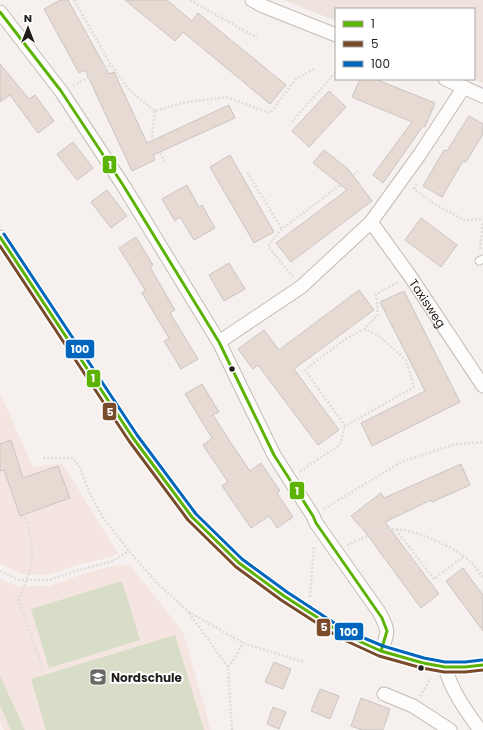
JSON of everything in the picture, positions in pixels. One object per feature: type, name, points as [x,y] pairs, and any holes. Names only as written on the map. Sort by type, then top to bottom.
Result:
[{"type":"street","points":[[252,0],[263,6],[335,35]]},
{"type":"street","points":[[0,12],[61,91],[123,185],[219,342],[274,455],[314,516],[316,523],[379,612],[385,624],[388,635],[381,651]]},
{"type":"street","points":[[447,80],[483,96]]},
{"type":"street","points":[[219,342],[301,287],[371,222],[420,154],[464,87]]},
{"type":"street","name":"Taxisweg","points":[[371,222],[410,276],[483,386]]},
{"type":"street","points":[[0,237],[133,438],[192,517],[239,563],[284,596],[343,634],[381,651],[423,663],[442,666],[464,667],[483,664]]},
{"type":"street","points":[[442,666],[452,687],[480,730]]},
{"type":"street","points":[[384,694],[413,706],[450,730]]},
{"type":"path","points":[[74,0],[111,65],[130,91],[155,112]]},
{"type":"path","points":[[190,0],[257,38]]},
{"type":"path","points":[[61,91],[111,65]]},
{"type":"path","points":[[155,112],[186,102],[226,97],[270,114],[296,79],[314,69]]},
{"type":"path","points":[[292,122],[335,73]]},
{"type":"path","points":[[155,112],[152,137],[166,164]]},
{"type":"path","points":[[301,287],[268,246],[282,229],[360,170]]},
{"type":"path","points":[[247,172],[282,229]]},
{"type":"path","points":[[419,182],[414,189],[436,205],[464,220],[483,220],[481,260]]},
{"type":"path","points":[[345,426],[305,370],[344,340],[364,329],[378,315],[376,294],[410,276]]},
{"type":"path","points":[[288,476],[301,470],[340,444],[345,426],[414,387],[406,360],[378,335],[364,329]]},
{"type":"path","points":[[314,516],[403,461],[456,444],[483,442]]},
{"type":"path","points":[[43,458],[73,458],[80,466],[91,496],[103,517],[129,551],[156,582],[189,612],[228,668],[232,730]]},
{"type":"path","points":[[25,514],[30,534],[32,563],[27,580],[18,600],[43,669]]},
{"type":"path","points":[[335,549],[388,529],[402,530],[420,534],[450,547],[472,562],[483,578]]},
{"type":"path","points":[[396,530],[434,579],[463,557]]},
{"type":"path","points":[[308,612],[314,546]]},
{"type":"path","points":[[0,571],[20,580],[49,580],[113,561],[129,551]]},
{"type":"path","points":[[189,612],[243,642],[304,662]]},
{"type":"path","points":[[228,668],[243,642]]},
{"type":"path","points":[[413,706],[442,666]]},
{"type":"shaded area","points":[[284,0],[483,0],[483,83],[475,79],[475,8],[335,8],[335,21]]},
{"type":"shaded area","points":[[0,393],[33,467],[62,463],[118,553],[111,557],[78,565],[48,575],[22,574],[0,564]]},
{"type":"shaded area","name":"Nordschule","points":[[115,565],[130,565],[183,632],[211,730],[4,730],[0,722],[0,579],[18,586],[49,586]]},
{"type":"green space","points":[[122,581],[140,640],[49,668],[31,609]]},
{"type":"green space","points":[[175,635],[204,730],[46,730],[31,679]]},
{"type":"green space","points":[[0,676],[25,730],[11,730],[0,705]]},
{"type":"building","points":[[60,0],[68,0],[109,74],[114,72],[147,143],[229,105],[235,118],[153,155],[155,160],[132,171],[85,70],[79,73],[44,9]]},
{"type":"building","points":[[125,0],[167,0],[192,21],[198,13],[286,85],[270,104],[183,32],[175,41]]},
{"type":"building","points":[[0,64],[29,99],[35,95],[54,121],[38,133],[10,95],[0,102]]},
{"type":"building","points":[[360,80],[378,80],[435,103],[425,127],[423,126],[383,183],[373,175],[412,122],[352,97]]},
{"type":"building","points":[[329,91],[346,107],[309,147],[292,131]]},
{"type":"building","points":[[469,116],[483,124],[483,134],[466,162],[463,161],[442,197],[423,186],[444,150],[447,151]]},
{"type":"building","points":[[73,142],[93,168],[77,180],[57,154]]},
{"type":"building","points":[[324,150],[348,169],[372,201],[291,262],[276,243],[347,190],[313,163]]},
{"type":"building","points":[[230,155],[274,232],[254,243],[210,167]]},
{"type":"building","points":[[187,185],[199,207],[202,205],[215,228],[194,240],[180,217],[175,221],[162,199]]},
{"type":"building","points":[[107,190],[127,216],[111,228],[91,202]]},
{"type":"building","points":[[421,218],[457,245],[441,267],[405,240]]},
{"type":"building","points":[[136,237],[153,265],[150,267],[175,310],[170,313],[198,359],[181,369],[164,341],[169,338],[142,293],[145,290],[119,248]]},
{"type":"building","points":[[229,263],[245,289],[224,301],[209,275]]},
{"type":"building","points":[[359,290],[374,310],[294,369],[339,430],[318,445],[258,365],[253,369],[238,349],[264,330],[279,350]]},
{"type":"building","points":[[404,291],[460,402],[372,446],[361,423],[425,391],[380,302]]},
{"type":"building","points":[[202,384],[219,412],[213,415],[250,471],[261,463],[280,491],[277,493],[293,517],[277,528],[269,516],[251,528],[222,486],[228,482],[203,445],[212,438],[185,394]]},
{"type":"building","points":[[11,440],[23,478],[58,466],[70,498],[20,516],[4,470],[0,471],[0,444]]},
{"type":"building","points":[[461,464],[470,485],[432,502],[431,500],[385,522],[439,594],[421,608],[366,533],[351,516],[381,493],[384,498]]},
{"type":"building","points":[[463,568],[483,595],[483,631],[446,581]]},
{"type":"building","points":[[274,662],[291,669],[283,689],[265,682]]},
{"type":"building","points":[[320,689],[339,696],[330,719],[311,711]]},
{"type":"building","points":[[361,698],[390,709],[383,730],[362,730],[351,726]]},
{"type":"building","points":[[273,707],[286,712],[279,729],[267,724]]},
{"type":"transit line","name":"1","points":[[0,12],[61,91],[123,185],[219,342],[274,455],[316,523],[382,618],[387,631],[381,651]]},
{"type":"transit line","name":"100","points":[[4,234],[137,435],[196,514],[242,559],[287,592],[345,630],[383,646],[424,658],[445,662],[482,660]]},
{"type":"transit line","name":"1","points":[[0,237],[133,438],[192,517],[239,563],[284,596],[343,634],[381,651],[423,663],[445,667],[483,665]]},
{"type":"transit line","name":"5","points":[[0,246],[129,441],[188,520],[236,567],[281,600],[340,638],[379,656],[422,668],[444,672],[483,670]]},
{"type":"place","name":"Nordschule","points":[[98,677]]}]
